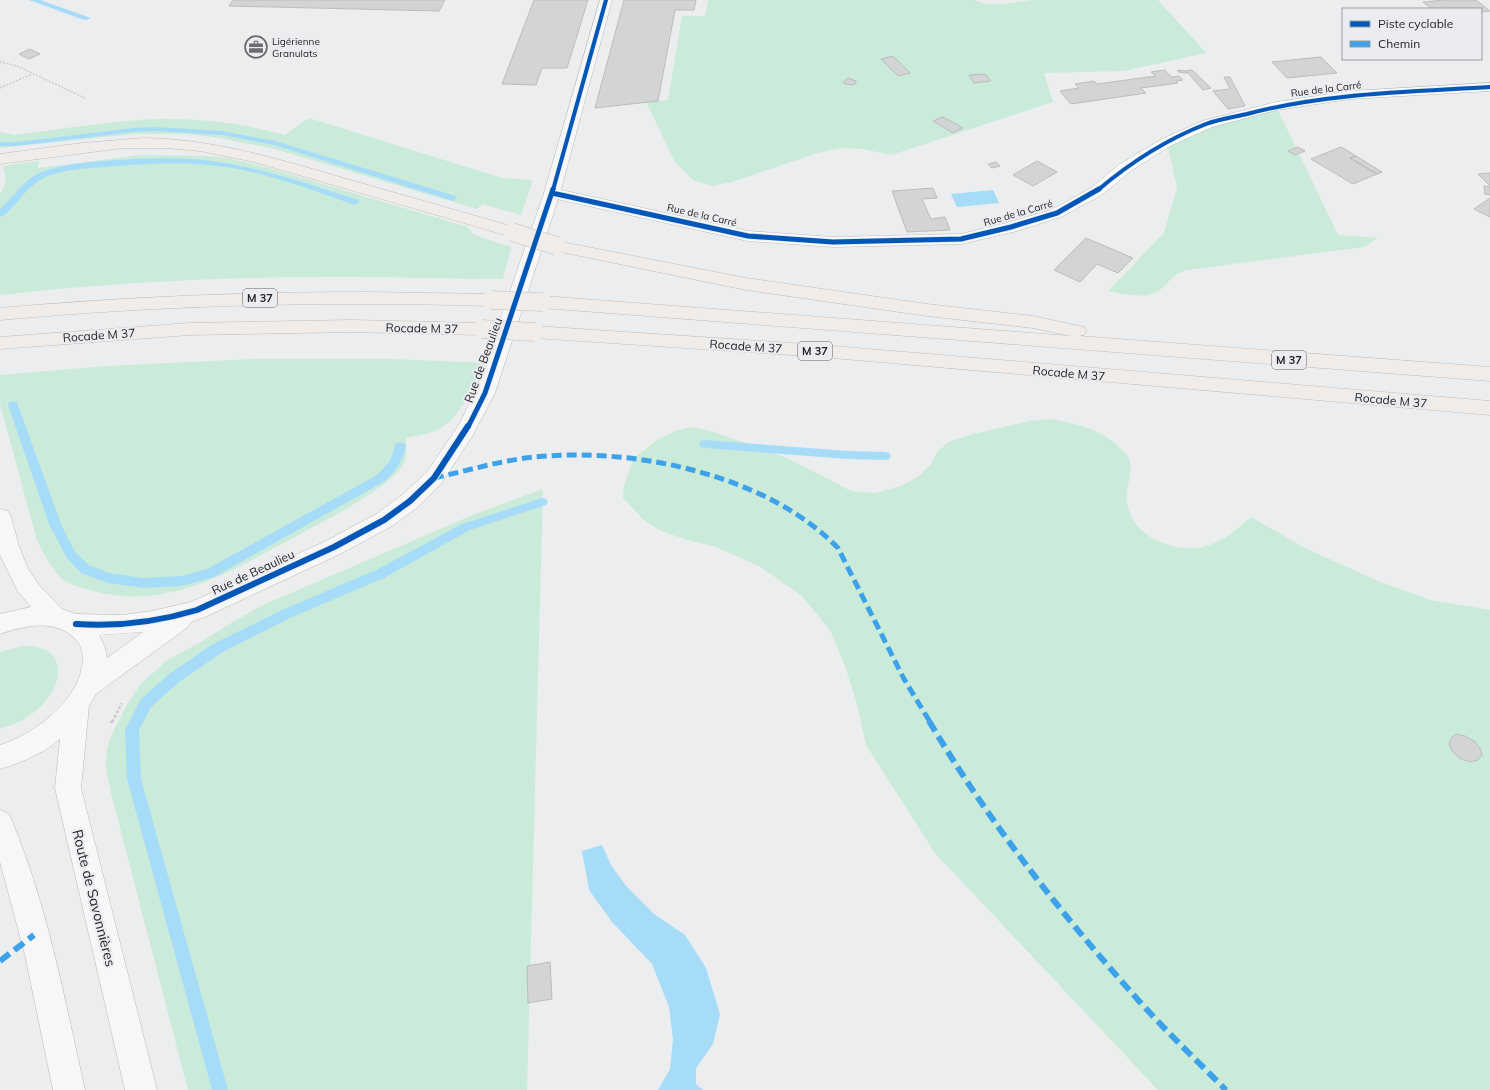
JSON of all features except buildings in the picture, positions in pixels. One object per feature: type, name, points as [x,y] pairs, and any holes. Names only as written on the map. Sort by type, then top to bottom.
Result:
[{"type":"highway","points":[[0,159],[116,144],[166,143],[223,150],[258,158],[557,246],[746,284],[1034,322],[1164,350]]},
{"type":"highway","name":"M 37","points":[[0,314],[137,303],[236,298],[397,297],[543,302],[1490,374]]},
{"type":"highway","name":"Rocade M 37","points":[[0,343],[190,329],[274,326],[482,329],[822,351],[1490,408]]},
{"type":"street","name":"Rue de Beaulieu","points":[[0,624],[14,619],[36,615],[100,626],[125,625],[180,616],[197,610],[334,547],[384,520],[410,501],[434,478],[466,430],[485,393],[552,193],[606,0]]},
{"type":"street","name":"Rue de la Carré","points":[[552,193],[748,236],[833,242],[960,239],[1011,227],[1057,213],[1097,192],[1126,167],[1167,142],[1207,124],[1276,106],[1350,95],[1490,87]]},
{"type":"street","points":[[0,517],[6,541],[15,564],[31,591],[90,638],[95,657],[91,680],[82,696],[58,726],[33,743],[0,757]]},
{"type":"street","name":"Rue de Beaulieu","points":[[82,696],[142,646],[197,610]]},
{"type":"street","name":"Route de Savonnières","points":[[82,696],[71,754],[68,788],[94,903],[141,1090]]},
{"type":"street","points":[[0,823],[10,848],[34,935],[69,1090]]},
{"type":"path","points":[[0,62],[18,66],[85,98]]},
{"type":"path","points":[[0,88],[32,74]]},
{"type":"path","points":[[110,724],[124,699]]},
{"type":"green space","points":[[708,0],[974,0],[981,3],[1004,4],[1035,0],[1158,0],[1206,53],[1123,71],[1044,73],[1053,102],[891,155],[863,149],[841,148],[817,153],[732,182],[712,186],[693,180],[675,162],[646,102],[668,100],[682,16],[705,16]]},
{"type":"green space","points":[[1276,106],[1338,235],[1378,238],[1364,247],[1186,270],[1174,276],[1156,293],[1149,295],[1136,295],[1108,291],[1164,233],[1177,188],[1167,142]]},
{"type":"green space","points":[[309,118],[502,178],[533,180],[521,215],[482,204],[477,209],[275,149],[213,137],[185,134],[133,134],[0,148],[0,132],[15,135],[114,122],[168,119],[227,123],[285,135]]},
{"type":"green space","points":[[141,155],[228,158],[266,167],[468,227],[472,233],[477,236],[511,247],[503,279],[310,277],[221,279],[132,283],[0,295],[0,194],[4,187],[5,180],[3,166],[39,161],[38,168]]},
{"type":"green space","points":[[253,359],[394,359],[484,363],[467,398],[449,421],[434,431],[406,438],[406,459],[396,474],[358,502],[230,571],[205,582],[179,590],[152,595],[125,596],[97,592],[74,585],[61,578],[50,565],[37,540],[0,404],[0,375],[107,366]]},
{"type":"green space","points":[[1051,419],[1079,425],[1097,432],[1113,442],[1126,454],[1130,463],[1130,474],[1126,497],[1130,515],[1145,533],[1155,540],[1179,547],[1203,547],[1223,539],[1251,517],[1305,548],[1378,581],[1430,600],[1490,610],[1490,1090],[1158,1090],[935,853],[866,745],[857,704],[845,666],[830,630],[802,596],[759,566],[716,547],[661,531],[643,519],[623,498],[624,486],[633,459],[657,440],[675,431],[692,427],[711,431],[787,458],[851,491],[875,493],[901,486],[919,476],[931,464],[938,451],[949,442],[969,435],[1030,421]]},
{"type":"green space","points":[[543,489],[527,1090],[188,1090],[110,789],[106,766],[107,748],[112,734],[128,703],[140,685],[166,661],[263,605],[475,514]]},
{"type":"green space","points":[[22,646],[36,647],[47,651],[54,657],[58,665],[58,674],[50,695],[42,705],[28,717],[0,729],[0,652]]},
{"type":"water","points":[[993,190],[999,203],[957,207],[951,194]]},
{"type":"water","points":[[602,845],[611,865],[627,887],[654,914],[685,935],[706,968],[720,1014],[713,1044],[696,1068],[696,1084],[703,1090],[658,1090],[670,1069],[673,1039],[669,1007],[652,964],[612,922],[589,890],[582,851]]},
{"type":"waterway","points":[[33,0],[87,18]]},
{"type":"waterway","points":[[0,144],[16,144],[133,130],[156,129],[222,133],[275,143],[453,198]]},
{"type":"waterway","points":[[0,214],[30,183],[36,178],[50,172],[76,167],[153,161],[196,161],[240,167],[290,180],[355,202]]},
{"type":"waterway","points":[[13,405],[55,524],[71,555],[85,569],[108,578],[144,583],[181,581],[210,573],[381,478],[394,464],[398,456],[400,446]]},
{"type":"waterway","points":[[705,444],[848,455],[885,456]]},
{"type":"waterway","points":[[220,1090],[134,779],[132,730],[146,703],[174,678],[218,648],[286,614],[380,574],[466,527],[542,502]]},
{"type":"marked path","points":[[434,478],[530,457],[574,455],[624,457],[683,468],[732,483],[781,504],[803,517],[822,532],[838,548],[904,679],[945,748],[989,815],[1033,874],[1088,942],[1140,1002],[1226,1090]]},
{"type":"marked path","points":[[0,961],[34,935]]},
{"type":"cycle path","points":[[76,624],[122,625],[152,621],[197,610],[334,547],[384,520],[410,501],[434,478],[466,430],[485,393],[552,193],[606,0]]},
{"type":"cycle path","points":[[552,193],[748,236],[833,242],[961,239],[1011,227],[1057,213],[1097,191],[1126,167],[1167,142],[1207,124],[1276,106],[1350,95],[1490,87]]},
{"type":"place","name":"Ligérienne Granulats","points":[[256,47]]}]
